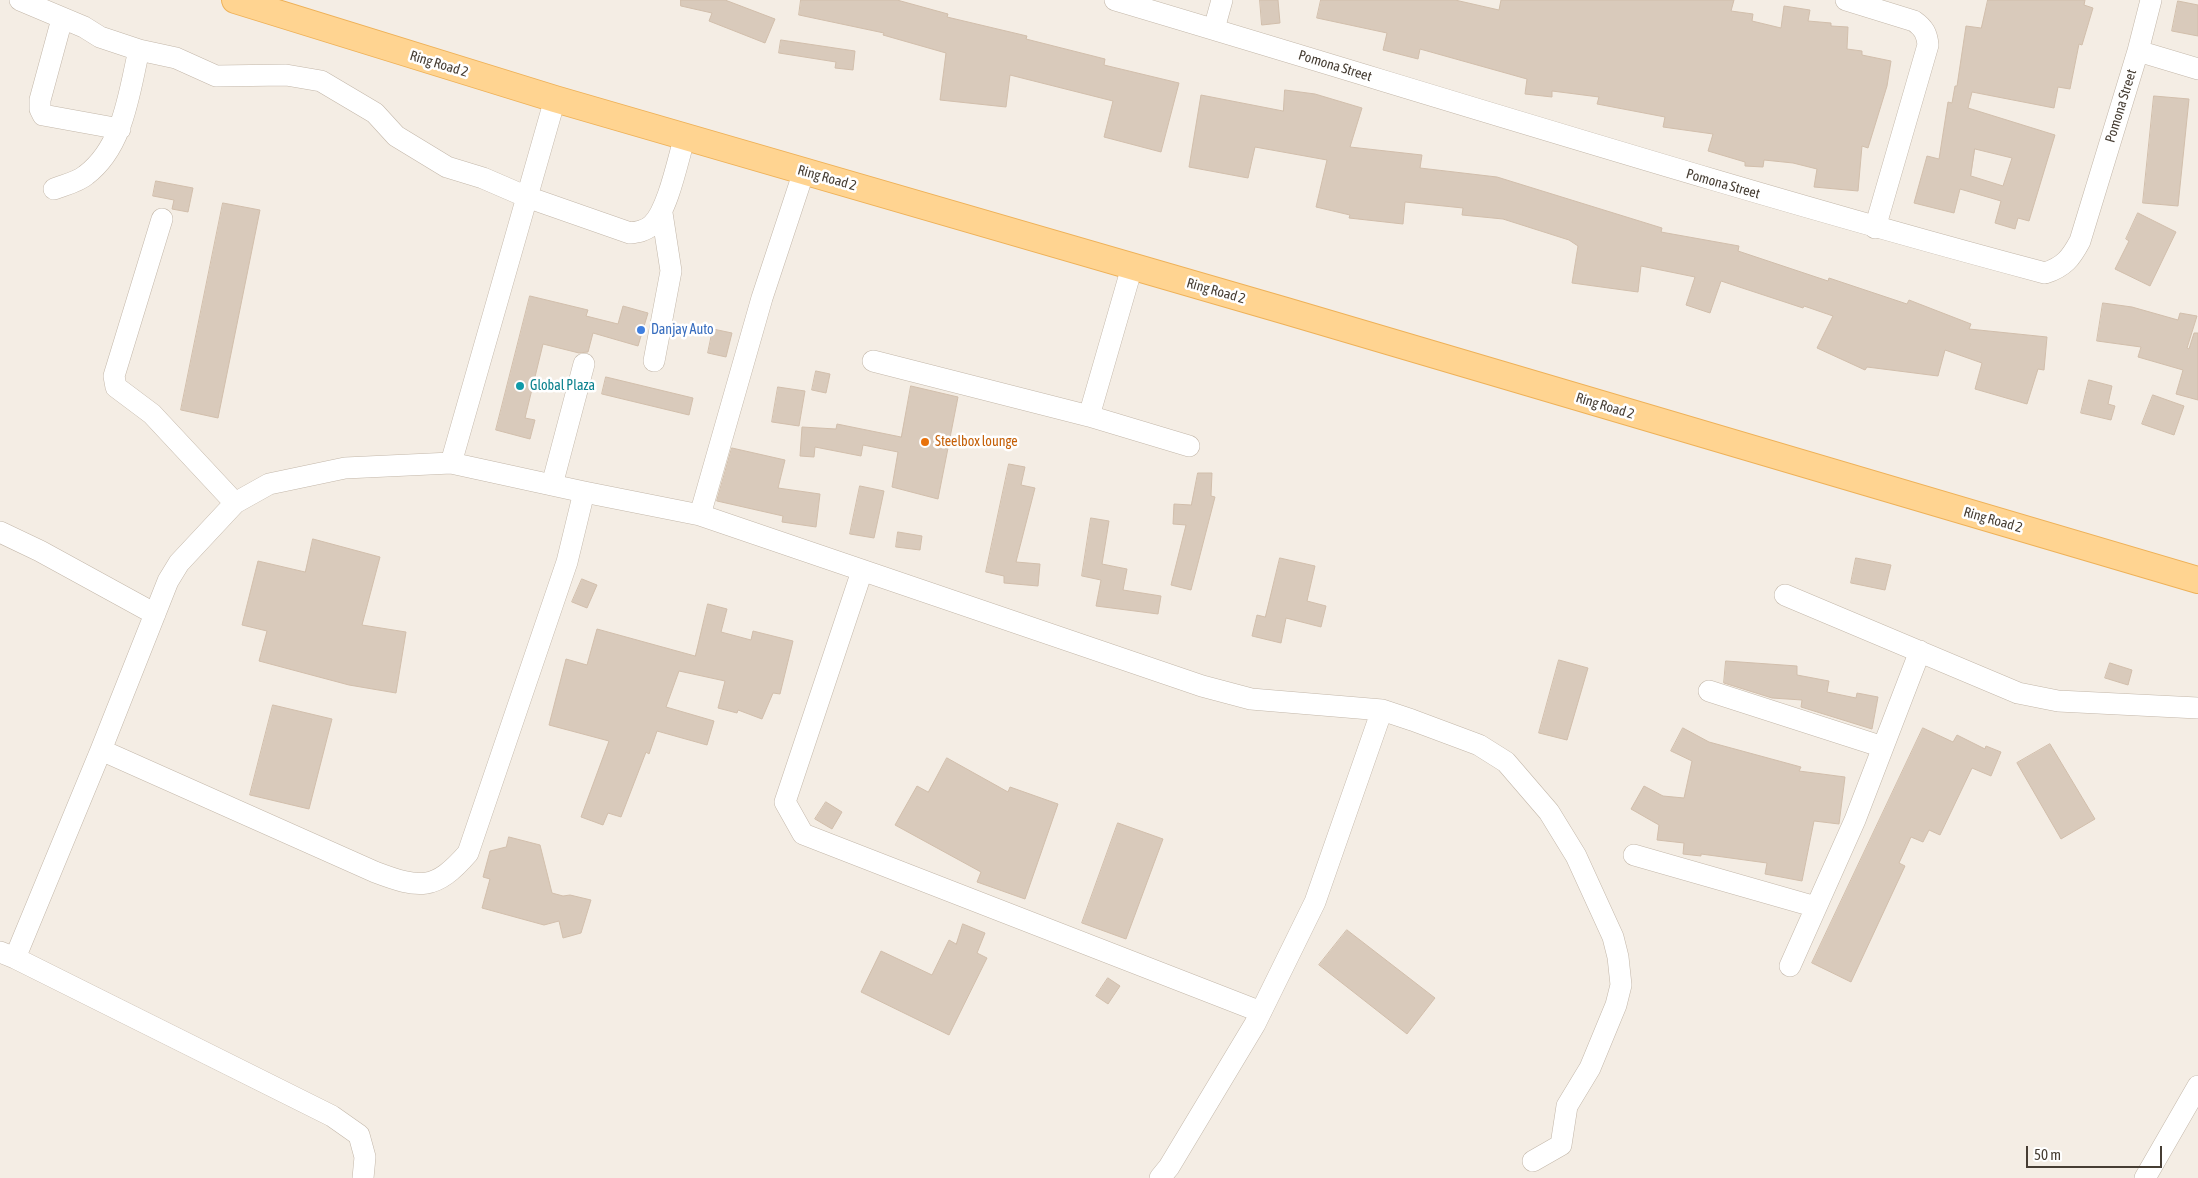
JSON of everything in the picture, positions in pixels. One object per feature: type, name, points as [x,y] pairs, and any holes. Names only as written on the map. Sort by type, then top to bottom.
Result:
[{"type":"main road","name":"Ring Road 2","points":[[235,0],[555,99],[2198,580]]},
{"type":"street","points":[[20,0],[100,37],[139,50],[176,58],[216,76],[286,75],[321,82],[375,113],[396,136],[447,167],[498,183],[527,196],[630,233],[642,232],[652,225],[662,213],[685,136]]},
{"type":"street","name":"Pomona Street","points":[[1115,0],[1875,228],[2045,273],[2058,269],[2072,257],[2080,241],[2138,51],[2151,0]]},
{"type":"street","points":[[1214,29],[1222,0]]},
{"type":"street","points":[[1846,0],[1914,21],[1921,26],[1927,37],[1928,45],[1875,228]]},
{"type":"street","points":[[62,18],[40,100],[40,109],[44,115],[120,130]]},
{"type":"street","points":[[54,189],[85,176],[102,159],[120,130],[139,50]]},
{"type":"street","points":[[2138,51],[2198,69]]},
{"type":"street","points":[[451,462],[555,99]]},
{"type":"street","points":[[700,515],[762,298],[804,171]]},
{"type":"street","points":[[654,361],[671,271],[662,213]]},
{"type":"street","points":[[162,219],[114,376],[116,387],[152,414],[235,503]]},
{"type":"street","points":[[1089,416],[1132,267]]},
{"type":"street","points":[[873,361],[1089,416],[1189,446]]},
{"type":"street","points":[[552,485],[584,364]]},
{"type":"street","points":[[363,1178],[365,1157],[359,1135],[332,1116],[8,955],[101,750],[168,581],[179,563],[235,503],[269,484],[345,468],[451,462],[584,492],[700,515],[1202,686],[1251,699],[1382,710],[1480,745],[1506,762],[1526,783],[1562,832],[1576,856],[1613,937],[1621,985],[1616,1005],[1590,1068],[1567,1106],[1561,1145],[1533,1161]]},
{"type":"street","points":[[101,750],[375,872],[408,884],[433,883],[453,870],[468,853],[568,562],[584,492]]},
{"type":"street","points":[[0,532],[40,551],[155,614]]},
{"type":"street","points":[[862,571],[785,802],[803,834],[1261,1012]]},
{"type":"street","points":[[1785,595],[2018,692],[2058,701],[2198,708]]},
{"type":"street","points":[[1790,966],[1855,820],[1920,652]]},
{"type":"street","points":[[1709,691],[1883,747]]},
{"type":"street","points":[[1160,1178],[1170,1166],[1261,1012],[1315,902],[1382,710]]},
{"type":"street","points":[[1634,855],[1816,907]]},
{"type":"street","points":[[2145,1178],[2198,1086]]},
{"type":"building","points":[[681,0],[725,0],[775,19],[765,43],[709,21],[712,13],[681,6]]},
{"type":"building","points":[[801,0],[897,0],[948,14],[947,17],[1027,36],[1026,39],[1105,59],[1104,65],[1179,83],[1161,152],[1104,137],[1113,101],[1010,75],[1006,107],[940,100],[946,53],[883,35],[884,33],[799,15]]},
{"type":"building","points":[[1260,0],[1278,0],[1280,23],[1262,25]]},
{"type":"building","points":[[1321,0],[1455,0],[1499,10],[1501,0],[1734,0],[1731,11],[1753,14],[1752,21],[1781,28],[1784,6],[1810,10],[1808,21],[1831,23],[1831,26],[1848,27],[1847,49],[1862,51],[1862,55],[1891,61],[1887,86],[1868,148],[1862,146],[1858,191],[1814,187],[1817,169],[1793,163],[1764,160],[1763,167],[1745,166],[1745,162],[1708,151],[1713,134],[1663,127],[1665,117],[1597,104],[1599,97],[1552,91],[1552,97],[1525,94],[1527,79],[1420,49],[1418,59],[1383,50],[1387,33],[1317,18]]},
{"type":"building","points":[[1988,0],[2085,0],[2084,5],[2093,8],[2082,45],[2079,44],[2070,89],[2058,87],[2054,108],[1972,92],[1968,108],[2055,135],[2029,221],[2018,218],[2015,229],[1995,223],[2001,201],[1960,189],[1954,213],[1914,203],[1927,156],[1939,159],[1948,102],[1952,103],[1955,86],[1957,86],[1966,26],[1981,28]],"holes":[[[1975,149],[2012,158],[2003,186],[1971,176]]]},
{"type":"building","points":[[2178,1],[2198,5],[2198,36],[2172,31]]},
{"type":"building","points":[[781,40],[855,51],[853,70],[835,68],[836,62],[779,53]]},
{"type":"building","points":[[1285,90],[1315,94],[1362,108],[1350,147],[1422,155],[1420,168],[1497,177],[1662,228],[1661,232],[1739,246],[1738,251],[1828,281],[1829,278],[1907,304],[1909,300],[1971,324],[1969,329],[2047,337],[2044,370],[2038,369],[2027,404],[1975,389],[1982,363],[1945,350],[1938,376],[1867,367],[1865,370],[1817,348],[1833,316],[1721,281],[1710,313],[1686,305],[1695,277],[1641,266],[1638,292],[1572,283],[1578,246],[1569,240],[1503,219],[1462,215],[1463,208],[1405,202],[1403,224],[1349,218],[1350,215],[1316,207],[1327,160],[1255,147],[1248,178],[1189,167],[1201,95],[1283,111]]},
{"type":"building","points":[[2154,96],[2189,99],[2178,206],[2143,203]]},
{"type":"building","points":[[156,181],[193,188],[188,212],[172,209],[174,200],[153,196]]},
{"type":"building","points":[[223,203],[260,210],[218,418],[181,410]]},
{"type":"building","points":[[2138,213],[2176,232],[2150,286],[2115,269],[2129,241],[2126,239]]},
{"type":"building","name":"Global Plaza","points":[[530,296],[588,310],[586,316],[618,324],[623,306],[648,313],[638,346],[593,333],[588,352],[579,353],[543,344],[525,418],[535,420],[530,439],[496,430]]},
{"type":"building","points":[[2103,303],[2132,307],[2178,320],[2180,313],[2197,316],[2187,348],[2189,349],[2194,333],[2198,333],[2198,400],[2176,394],[2183,370],[2138,357],[2141,347],[2097,341]]},
{"type":"building","points":[[713,329],[732,333],[726,357],[708,353]]},
{"type":"building","points":[[816,371],[830,374],[826,393],[812,390]]},
{"type":"building","points":[[606,377],[693,398],[689,415],[602,394]]},
{"type":"building","points":[[2089,380],[2112,386],[2108,404],[2115,406],[2111,420],[2081,413]]},
{"type":"building","name":"Steelbox lounge","points":[[911,386],[958,397],[938,499],[892,487],[898,452],[863,445],[861,456],[815,447],[814,457],[800,456],[802,427],[836,429],[837,424],[901,437]]},
{"type":"building","points":[[778,387],[805,391],[799,426],[772,422]]},
{"type":"building","points":[[2153,395],[2184,406],[2174,435],[2142,424]]},
{"type":"building","points":[[732,448],[785,460],[778,488],[820,494],[816,527],[782,522],[783,516],[717,501]]},
{"type":"building","points":[[1009,464],[1025,467],[1021,485],[1035,488],[1016,562],[1040,564],[1038,586],[1004,583],[1004,576],[986,572]]},
{"type":"building","points":[[1198,473],[1212,473],[1211,496],[1215,497],[1191,590],[1171,585],[1186,525],[1173,524],[1174,504],[1191,505]]},
{"type":"building","points":[[860,486],[884,491],[874,538],[850,534]]},
{"type":"building","points":[[1091,518],[1109,521],[1102,564],[1127,569],[1123,590],[1161,596],[1158,614],[1096,606],[1101,580],[1082,576]]},
{"type":"building","points":[[898,532],[922,536],[920,550],[896,547]]},
{"type":"building","points":[[313,539],[380,557],[362,625],[406,632],[396,693],[349,685],[259,661],[267,631],[242,625],[258,561],[305,572]]},
{"type":"building","points":[[1280,558],[1315,566],[1307,601],[1326,606],[1321,627],[1286,618],[1281,643],[1252,636],[1257,615],[1265,617]]},
{"type":"building","points":[[1856,558],[1891,565],[1885,590],[1851,583]]},
{"type":"building","points":[[582,579],[597,585],[587,608],[572,602]]},
{"type":"building","points":[[708,604],[727,609],[721,632],[751,640],[753,631],[793,641],[780,694],[773,693],[762,719],[738,710],[737,713],[718,708],[725,681],[679,671],[666,707],[714,721],[707,745],[657,731],[649,754],[646,752],[621,817],[608,813],[603,825],[581,817],[609,741],[549,725],[566,659],[587,665],[597,629],[695,656]]},
{"type":"building","points":[[1559,660],[1588,668],[1567,740],[1539,733]]},
{"type":"building","points":[[1726,661],[1797,666],[1797,675],[1829,681],[1827,692],[1856,698],[1857,693],[1878,697],[1872,729],[1801,707],[1802,700],[1772,698],[1724,683]]},
{"type":"building","points":[[2110,663],[2132,670],[2128,685],[2105,678]]},
{"type":"building","points":[[273,705],[332,719],[309,809],[250,795]]},
{"type":"building","points":[[1683,728],[1709,742],[1801,767],[1799,771],[1845,777],[1839,824],[1814,821],[1802,881],[1765,874],[1767,863],[1701,854],[1701,856],[1683,854],[1684,843],[1657,840],[1659,825],[1631,809],[1644,786],[1663,796],[1684,798],[1692,761],[1671,751]]},
{"type":"building","points":[[1923,728],[1953,742],[1957,735],[1985,749],[1986,746],[2001,752],[1991,776],[1972,768],[1940,835],[1929,830],[1923,842],[1911,837],[1899,863],[1905,866],[1851,982],[1812,963]]},
{"type":"building","points":[[2050,744],[2095,819],[2061,839],[2017,763]]},
{"type":"building","points":[[947,758],[1008,792],[1010,787],[1058,804],[1025,899],[977,882],[981,872],[895,825],[917,786],[928,792]]},
{"type":"building","points":[[826,802],[842,812],[832,829],[815,819]]},
{"type":"building","points":[[1118,823],[1163,839],[1126,939],[1082,923]]},
{"type":"building","points":[[509,837],[540,845],[552,893],[591,900],[581,933],[563,938],[559,921],[544,925],[482,908],[490,879],[483,877],[490,851],[506,847]]},
{"type":"building","points":[[963,924],[985,933],[977,953],[987,958],[949,1035],[861,992],[881,951],[932,975],[949,940],[956,944]]},
{"type":"building","points":[[1347,930],[1435,998],[1407,1034],[1319,965]]},
{"type":"building","points":[[1108,978],[1120,986],[1108,1004],[1096,996]]},
{"type":"place","name":"Danjay Auto","points":[[641,330]]},
{"type":"place","name":"Global Plaza","points":[[520,386]]},
{"type":"place","name":"Steelbox lounge","points":[[925,442]]}]
